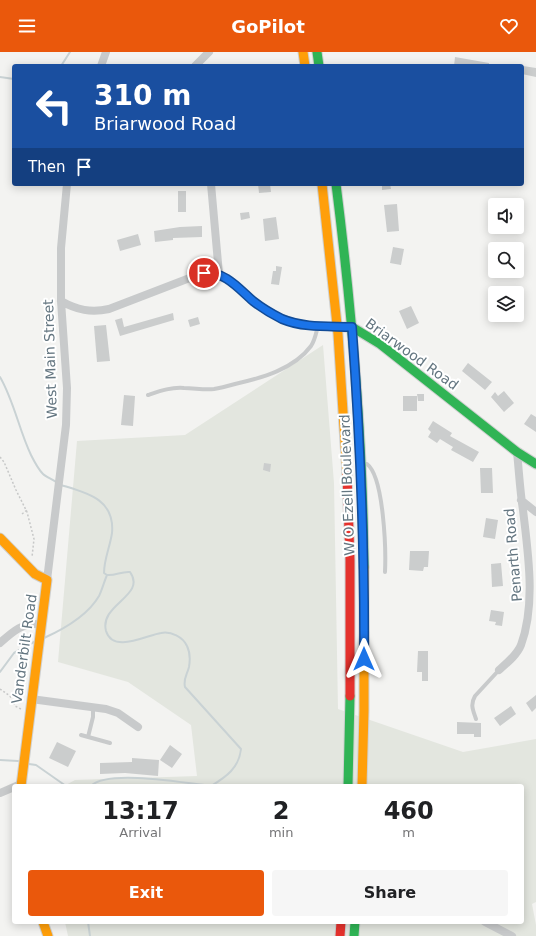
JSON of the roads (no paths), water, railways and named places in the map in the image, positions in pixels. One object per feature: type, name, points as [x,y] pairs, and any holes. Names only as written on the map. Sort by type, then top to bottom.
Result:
[{"type":"main road","points":[[303,52],[305,64]]},
{"type":"main road","points":[[317,52],[319,64]]},
{"type":"main road","name":"W O Ezell Boulevard","points":[[322,186],[337,326],[346,462],[351,608],[348,784]]},
{"type":"main road","name":"W O Ezell Boulevard","points":[[336,186],[352,327],[360,462],[365,592],[362,784]]},
{"type":"main road","name":"Briarwood Road","points":[[337,326],[352,327],[380,344],[420,374],[517,452],[534,460]]},
{"type":"main road","points":[[346,462],[360,462]]},
{"type":"main road","name":"Vanderbilt Road","points":[[0,538],[35,574],[47,580],[21,784]]},
{"type":"main road","points":[[349,748],[363,748]]},
{"type":"main road","points":[[44,924],[48,936]]},
{"type":"main road","points":[[340,936],[341,924]]},
{"type":"main road","points":[[354,936],[355,924]]},
{"type":"street","points":[[102,64],[106,52]]},
{"type":"street","points":[[197,64],[209,52]]},
{"type":"street","name":"West Main Street","points":[[47,580],[66,425],[66,369],[61,301],[60,248],[67,186]]},
{"type":"street","points":[[61,301],[78,310],[89,312],[99,311],[109,309],[200,274],[210,272],[219,274],[211,186]]},
{"type":"street","name":"Briarwood Road","points":[[219,274],[271,313],[291,322],[318,326],[337,326]]},
{"type":"street","name":"Penarth Road","points":[[499,670],[521,646],[530,614],[530,574],[517,452]]},
{"type":"street","points":[[521,500],[536,512]]},
{"type":"street","points":[[0,644],[12,633],[22,627],[30,624],[41,626]]},
{"type":"street","points":[[31,699],[106,709],[118,713],[138,727]]},
{"type":"street","points":[[0,793],[12,788]]},
{"type":"street","points":[[489,924],[512,936]]},
{"type":"lane","points":[[148,395],[167,388],[198,390],[215,389],[257,379],[282,369],[298,358],[310,346],[315,338],[318,326]]},
{"type":"lane","points":[[360,462],[367,464],[372,469],[379,489],[382,511],[385,572]]},
{"type":"lane","points":[[476,719],[471,706],[474,696],[499,670]]},
{"type":"lane","points":[[88,737],[93,717],[93,707]]},
{"type":"lane","points":[[81,735],[110,743]]},
{"type":"waterway","points":[[62,64],[70,52]]},
{"type":"waterway","points":[[0,77],[12,79]]},
{"type":"waterway","points":[[0,377],[9,396],[33,460],[43,474],[56,482]]},
{"type":"waterway","points":[[61,485],[80,491],[97,499],[109,512],[112,522],[112,533],[104,568],[104,573],[107,575]]},
{"type":"waterway","points":[[107,575],[130,572],[134,580],[132,588],[128,594],[109,614],[106,622],[106,631],[110,638],[123,642],[161,633],[169,633],[180,637],[188,648],[190,656],[189,667],[184,682],[185,687],[241,749],[240,756],[235,767],[214,784]]},
{"type":"waterway","points":[[44,638],[75,621],[89,609],[99,596],[107,575]]},
{"type":"waterway","points":[[0,672],[14,653],[34,642]]},
{"type":"waterway","points":[[0,760],[18,761]]},
{"type":"waterway","points":[[29,764],[36,765],[63,784]]},
{"type":"waterway","points":[[95,784],[113,778],[148,778],[196,784]]},
{"type":"waterway","points":[[88,924],[90,936]]}]
